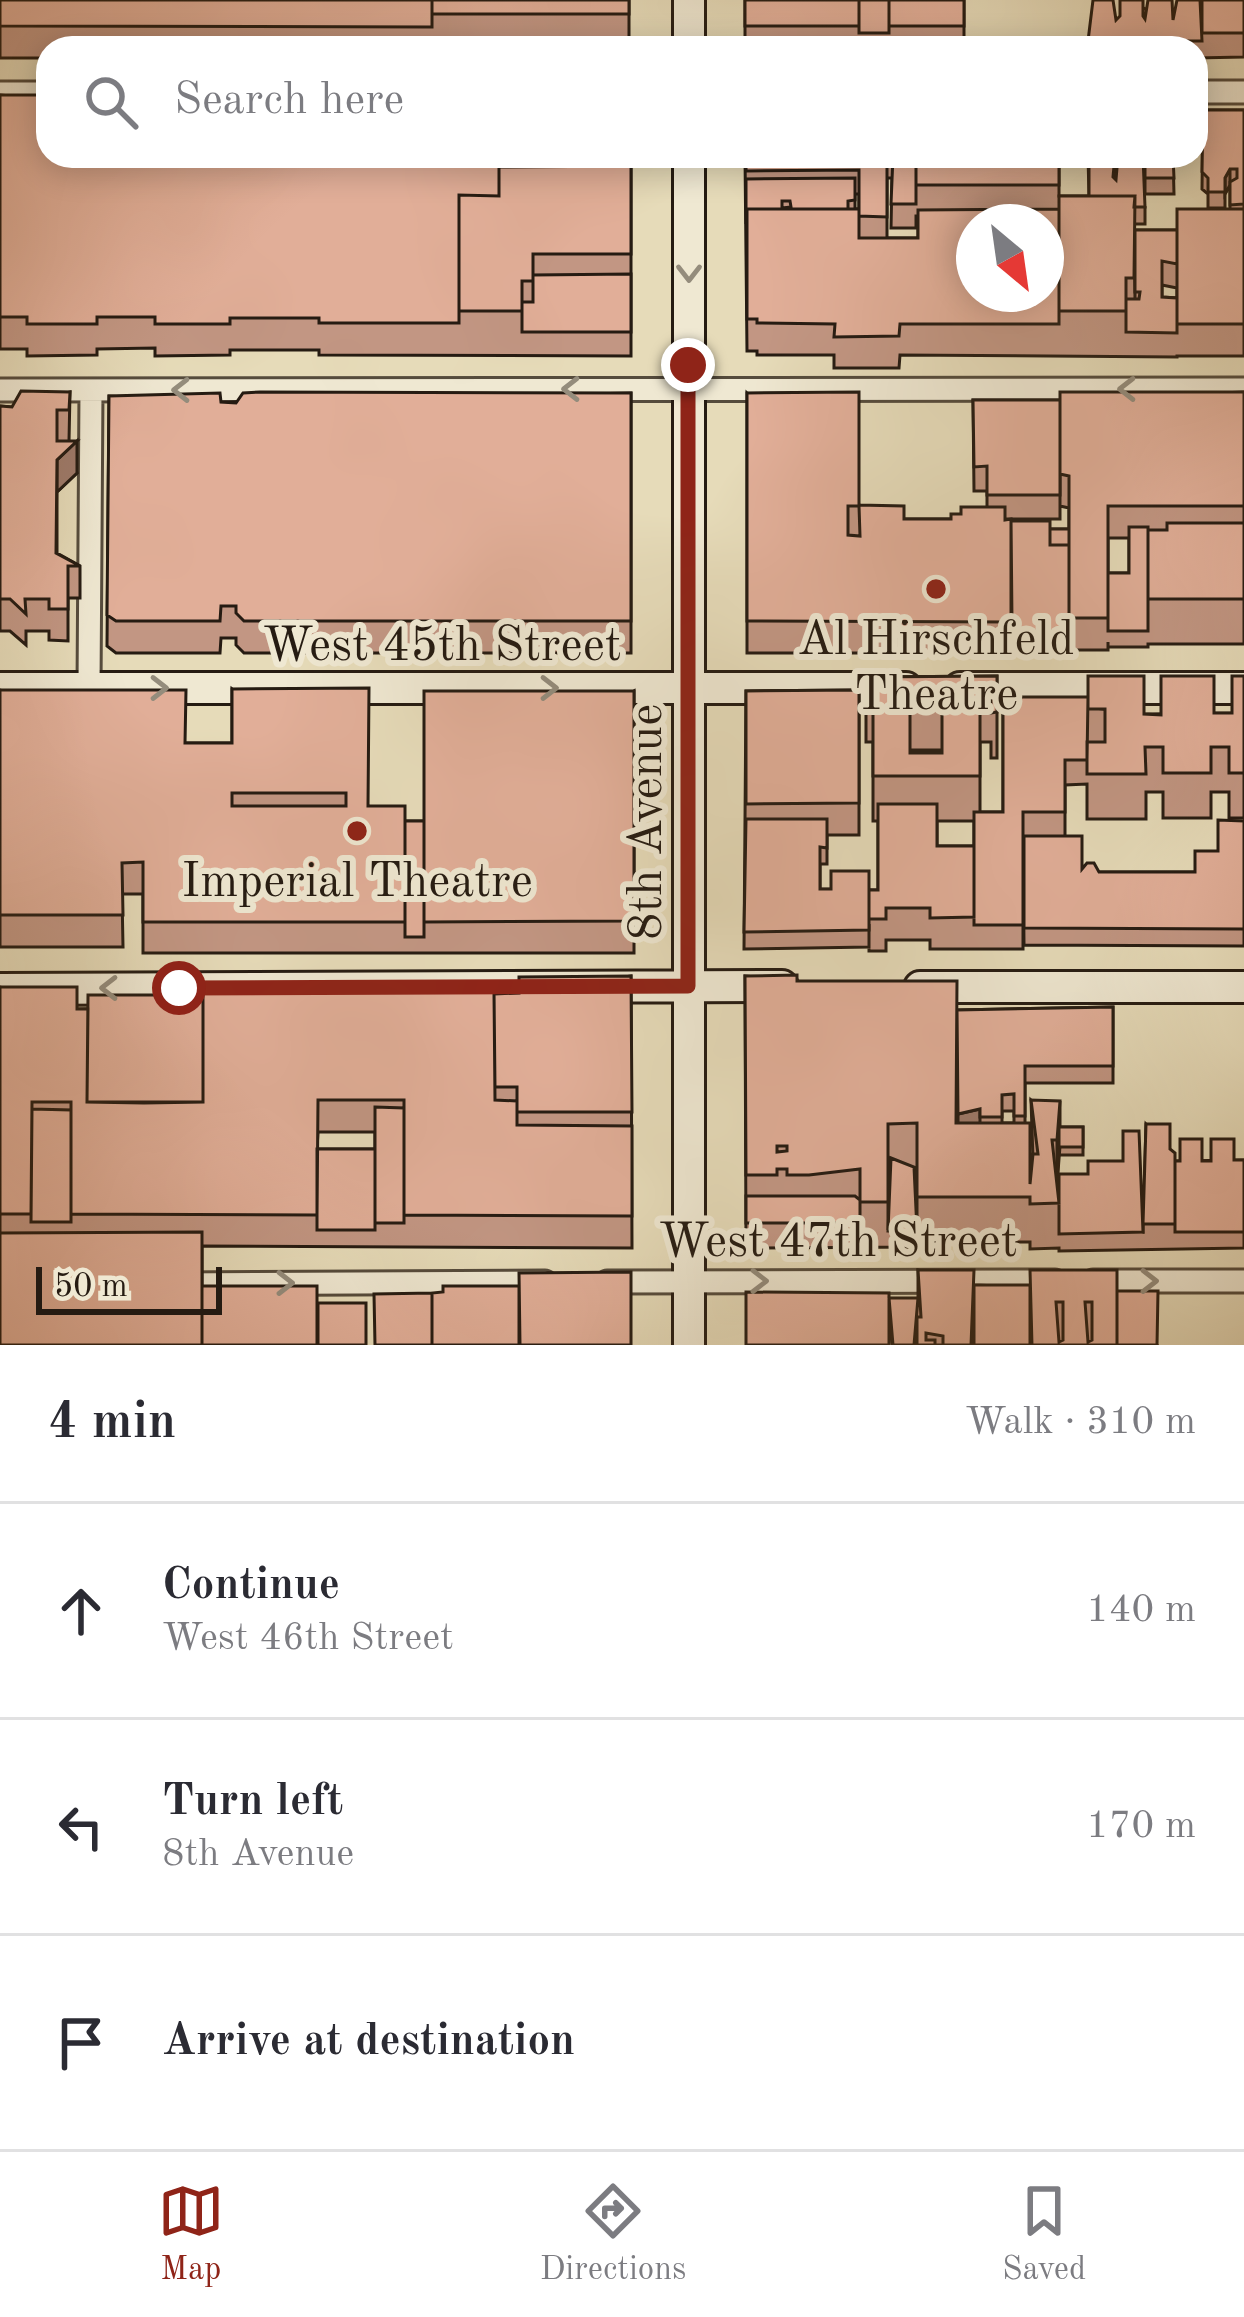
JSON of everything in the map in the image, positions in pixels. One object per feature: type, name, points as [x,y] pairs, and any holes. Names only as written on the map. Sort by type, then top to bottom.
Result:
[{"type":"main road","points":[[689,0],[689,36]]},
{"type":"main road","name":"8th Avenue","points":[[689,168],[689,1345]]},
{"type":"main road","name":"West 45th Street","points":[[0,688],[1244,688]]},
{"type":"main road","points":[[0,989],[808,986]]},
{"type":"main road","points":[[894,986],[1244,988]]},
{"type":"street","points":[[1208,92],[1244,92]]},
{"type":"street","points":[[0,93],[36,93]]},
{"type":"street","points":[[0,390],[1244,389]]},
{"type":"street","points":[[89,688],[91,390]]},
{"type":"street","name":"West 47th Street","points":[[164,1284],[1244,1281]]},
{"type":"building","points":[[0,0],[432,0],[432,27],[0,26]]},
{"type":"building","points":[[432,0],[629,0],[629,14],[432,14]]},
{"type":"building","points":[[745,0],[859,0],[859,26],[745,26]]},
{"type":"building","points":[[859,0],[889,0],[889,33],[859,33]]},
{"type":"building","points":[[889,0],[964,0],[964,26],[889,26]]},
{"type":"building","points":[[1093,0],[1113,0],[1116,20],[1120,0],[1143,0],[1145,19],[1148,0],[1172,0],[1173,20],[1177,0],[1200,0],[1202,36],[1089,36]]},
{"type":"building","points":[[1202,0],[1244,0],[1244,33],[1202,33]]},
{"type":"building","points":[[0,95],[36,95],[36,168],[499,168],[499,196],[459,195],[459,323],[230,318],[230,324],[155,324],[155,317],[97,317],[97,324],[27,324],[27,317],[0,317]]},
{"type":"building","points":[[1208,110],[1244,110],[1244,204],[1230,205],[1230,182],[1237,178],[1237,169],[1230,169],[1225,178],[1225,192],[1208,192],[1208,178],[1202,172],[1208,168]]},
{"type":"building","points":[[499,168],[631,168],[631,254],[533,254],[533,281],[522,281],[522,311],[459,311],[459,195],[499,196]]},
{"type":"building","points":[[887,168],[887,217],[859,216],[859,170],[746,171]]},
{"type":"building","points":[[892,168],[916,168],[916,204],[891,204]]},
{"type":"building","points":[[916,168],[1059,168],[1059,185],[916,185]]},
{"type":"building","points":[[1089,168],[1114,168],[1116,180],[1117,168],[1143,168],[1145,207],[1134,207],[1135,196],[1089,196]]},
{"type":"building","points":[[1145,168],[1174,168],[1174,178],[1145,178]]},
{"type":"building","points":[[855,178],[855,200],[848,201],[848,209],[747,209],[746,224],[746,179]]},
{"type":"building","points":[[1059,196],[1135,196],[1134,278],[1126,278],[1126,311],[1064,311],[1064,204],[1059,204]]},
{"type":"building","points":[[747,209],[859,209],[859,238],[918,238],[918,210],[956,210],[956,312],[1059,312],[1059,324],[900,324],[899,336],[834,337],[835,324],[757,323],[757,319],[747,319]]},
{"type":"building","points":[[1177,209],[1244,209],[1244,324],[1177,324]]},
{"type":"building","points":[[1135,230],[1177,230],[1177,264],[1162,261],[1162,297],[1177,298],[1177,333],[1126,332],[1126,299],[1139,299],[1140,292],[1135,292]]},
{"type":"building","points":[[631,274],[631,332],[522,332],[522,302],[533,302],[533,275]]},
{"type":"building","points":[[21,391],[70,392],[69,410],[57,410],[57,441],[77,441],[57,460],[56,553],[80,566],[68,566],[68,609],[49,609],[49,599],[25,599],[26,614],[10,599],[0,599],[0,406],[12,407]]},
{"type":"building","points":[[859,392],[859,505],[904,506],[904,519],[951,519],[951,514],[961,514],[961,507],[1005,507],[1005,520],[1011,519],[1012,622],[747,621],[747,393]],"holes":[[[848,506],[859,506],[860,536],[848,535]]]},
{"type":"building","points":[[1060,392],[1244,392],[1244,506],[1108,506],[1108,618],[1069,618],[1069,476],[1060,474]]},
{"type":"building","points":[[220,393],[221,402],[236,403],[243,393],[631,393],[631,621],[244,621],[236,606],[221,606],[220,621],[116,621],[107,615],[109,396]]},
{"type":"building","points":[[973,400],[1060,400],[1060,495],[987,495],[987,466],[974,467]]},
{"type":"building","points":[[1011,521],[1050,521],[1050,545],[1069,545],[1069,631],[1011,631]]},
{"type":"building","points":[[1167,523],[1244,523],[1244,599],[1148,599],[1148,530],[1167,530]]},
{"type":"building","points":[[1129,527],[1148,527],[1148,631],[1108,631],[1108,573],[1129,573]]},
{"type":"building","points":[[1050,529],[1069,529],[1069,545],[1050,545]]},
{"type":"building","points":[[997,676],[997,712],[991,713],[991,697],[980,697],[980,776],[873,776],[873,697],[866,697],[866,677]],"holes":[[[910,705],[942,705],[942,753],[910,753]]]},
{"type":"building","points":[[1088,676],[1144,676],[1144,714],[1161,715],[1161,676],[1214,676],[1214,713],[1232,713],[1232,676],[1244,676],[1244,773],[1229,773],[1229,747],[1211,747],[1211,773],[1163,773],[1163,747],[1145,747],[1146,774],[1087,774],[1087,742],[1105,742],[1105,709],[1088,709]]},
{"type":"building","points":[[369,688],[368,806],[405,806],[405,922],[143,922],[143,862],[122,863],[123,915],[0,915],[0,690],[186,690],[185,743],[232,743],[232,689]],"holes":[[[232,793],[346,793],[346,806],[232,806]]]},
{"type":"building","points":[[859,690],[859,803],[746,804],[746,691]]},
{"type":"building","points":[[424,691],[634,691],[634,921],[424,922]]},
{"type":"building","points":[[1003,697],[1088,697],[1087,760],[1065,760],[1065,812],[1023,812],[1023,925],[974,925],[974,812],[1003,812]]},
{"type":"building","points":[[878,804],[937,804],[937,846],[974,846],[974,917],[930,918],[930,908],[886,908],[886,919],[869,919],[869,890],[878,890]]},
{"type":"building","points":[[746,819],[827,819],[827,848],[820,847],[820,889],[831,889],[831,871],[869,871],[869,930],[744,932]]},
{"type":"building","points":[[1218,820],[1244,821],[1244,929],[1024,928],[1024,836],[1082,836],[1082,869],[1094,863],[1099,872],[1195,872],[1195,851],[1218,851]]},
{"type":"building","points":[[405,821],[424,821],[424,937],[405,937]]},
{"type":"building","points":[[797,975],[797,981],[957,981],[956,1123],[1030,1123],[1030,1184],[1033,1154],[1038,1154],[1031,1100],[1060,1101],[1057,1140],[1052,1140],[1059,1203],[1030,1204],[1030,1197],[917,1197],[917,1123],[888,1124],[888,1202],[860,1202],[860,1169],[787,1175],[787,1169],[777,1169],[777,1175],[746,1175],[745,976]]},
{"type":"building","points":[[631,976],[632,1112],[517,1112],[517,1087],[495,1087],[494,994],[519,993],[519,977]]},
{"type":"building","points":[[0,987],[77,987],[77,1009],[88,1009],[87,1102],[144,1103],[203,1102],[203,987],[494,990],[495,1100],[517,1101],[517,1125],[632,1126],[632,1216],[404,1215],[404,1100],[318,1100],[317,1215],[71,1214],[71,1102],[32,1102],[31,1214],[0,1214]]},
{"type":"building","points":[[88,995],[203,995],[203,1102],[87,1102]]},
{"type":"building","points":[[1113,1007],[1113,1066],[1025,1066],[1025,1116],[1014,1116],[1014,1094],[1002,1095],[1002,1117],[980,1117],[980,1109],[958,1114],[957,1010]]},
{"type":"building","points":[[375,1107],[404,1108],[404,1223],[375,1223]]},
{"type":"building","points":[[32,1109],[71,1110],[71,1222],[31,1222]]},
{"type":"building","points":[[1146,1124],[1170,1124],[1175,1224],[1143,1224]]},
{"type":"building","points":[[1059,1127],[1083,1127],[1083,1147],[1059,1147]]},
{"type":"building","points":[[1123,1131],[1139,1131],[1143,1232],[1059,1234],[1059,1174],[1088,1174],[1088,1161],[1123,1161]]},
{"type":"building","points":[[1180,1139],[1202,1139],[1202,1161],[1211,1161],[1211,1139],[1234,1139],[1234,1160],[1244,1160],[1244,1232],[1175,1232],[1175,1161],[1180,1161]]},
{"type":"building","points":[[317,1149],[375,1149],[375,1230],[317,1230]]},
{"type":"building","points":[[891,1158],[914,1167],[917,1231],[888,1231]]},
{"type":"building","points":[[746,1196],[855,1196],[860,1200],[860,1223],[746,1223]]},
{"type":"building","points":[[202,1232],[202,1345],[0,1345],[0,1233]]},
{"type":"building","points":[[918,1270],[974,1270],[971,1345],[943,1345],[943,1336],[926,1333],[926,1340],[935,1340],[935,1345],[917,1345],[917,1317],[921,1317]]},
{"type":"building","points":[[1030,1270],[1117,1270],[1117,1345],[1032,1345]],"holes":[[[1056,1302],[1063,1302],[1063,1340],[1059,1342]],[[1085,1302],[1092,1302],[1092,1340],[1088,1342]]]},
{"type":"building","points":[[631,1272],[631,1345],[520,1345],[519,1273]]},
{"type":"building","points":[[974,1285],[1030,1285],[1030,1345],[974,1345]]},
{"type":"building","points":[[202,1286],[317,1286],[317,1345],[202,1345]]},
{"type":"building","points":[[443,1286],[519,1286],[519,1345],[432,1345],[432,1293],[443,1292]]},
{"type":"building","points":[[1117,1291],[1158,1291],[1157,1345],[1117,1345]]},
{"type":"building","points":[[746,1292],[889,1293],[889,1345],[746,1345]]},
{"type":"building","points":[[432,1293],[432,1345],[375,1345],[374,1294]]},
{"type":"building","points":[[889,1298],[918,1298],[914,1345],[893,1345]]},
{"type":"building","points":[[318,1303],[366,1303],[366,1345],[318,1345]]},
{"type":"place","name":"Al Hirschfeld Theatre","points":[[936,589]]},
{"type":"place","name":"Imperial Theatre","points":[[357,831]]},
{"type":"route","points":[[179,988],[688,986],[688,365]]}]
